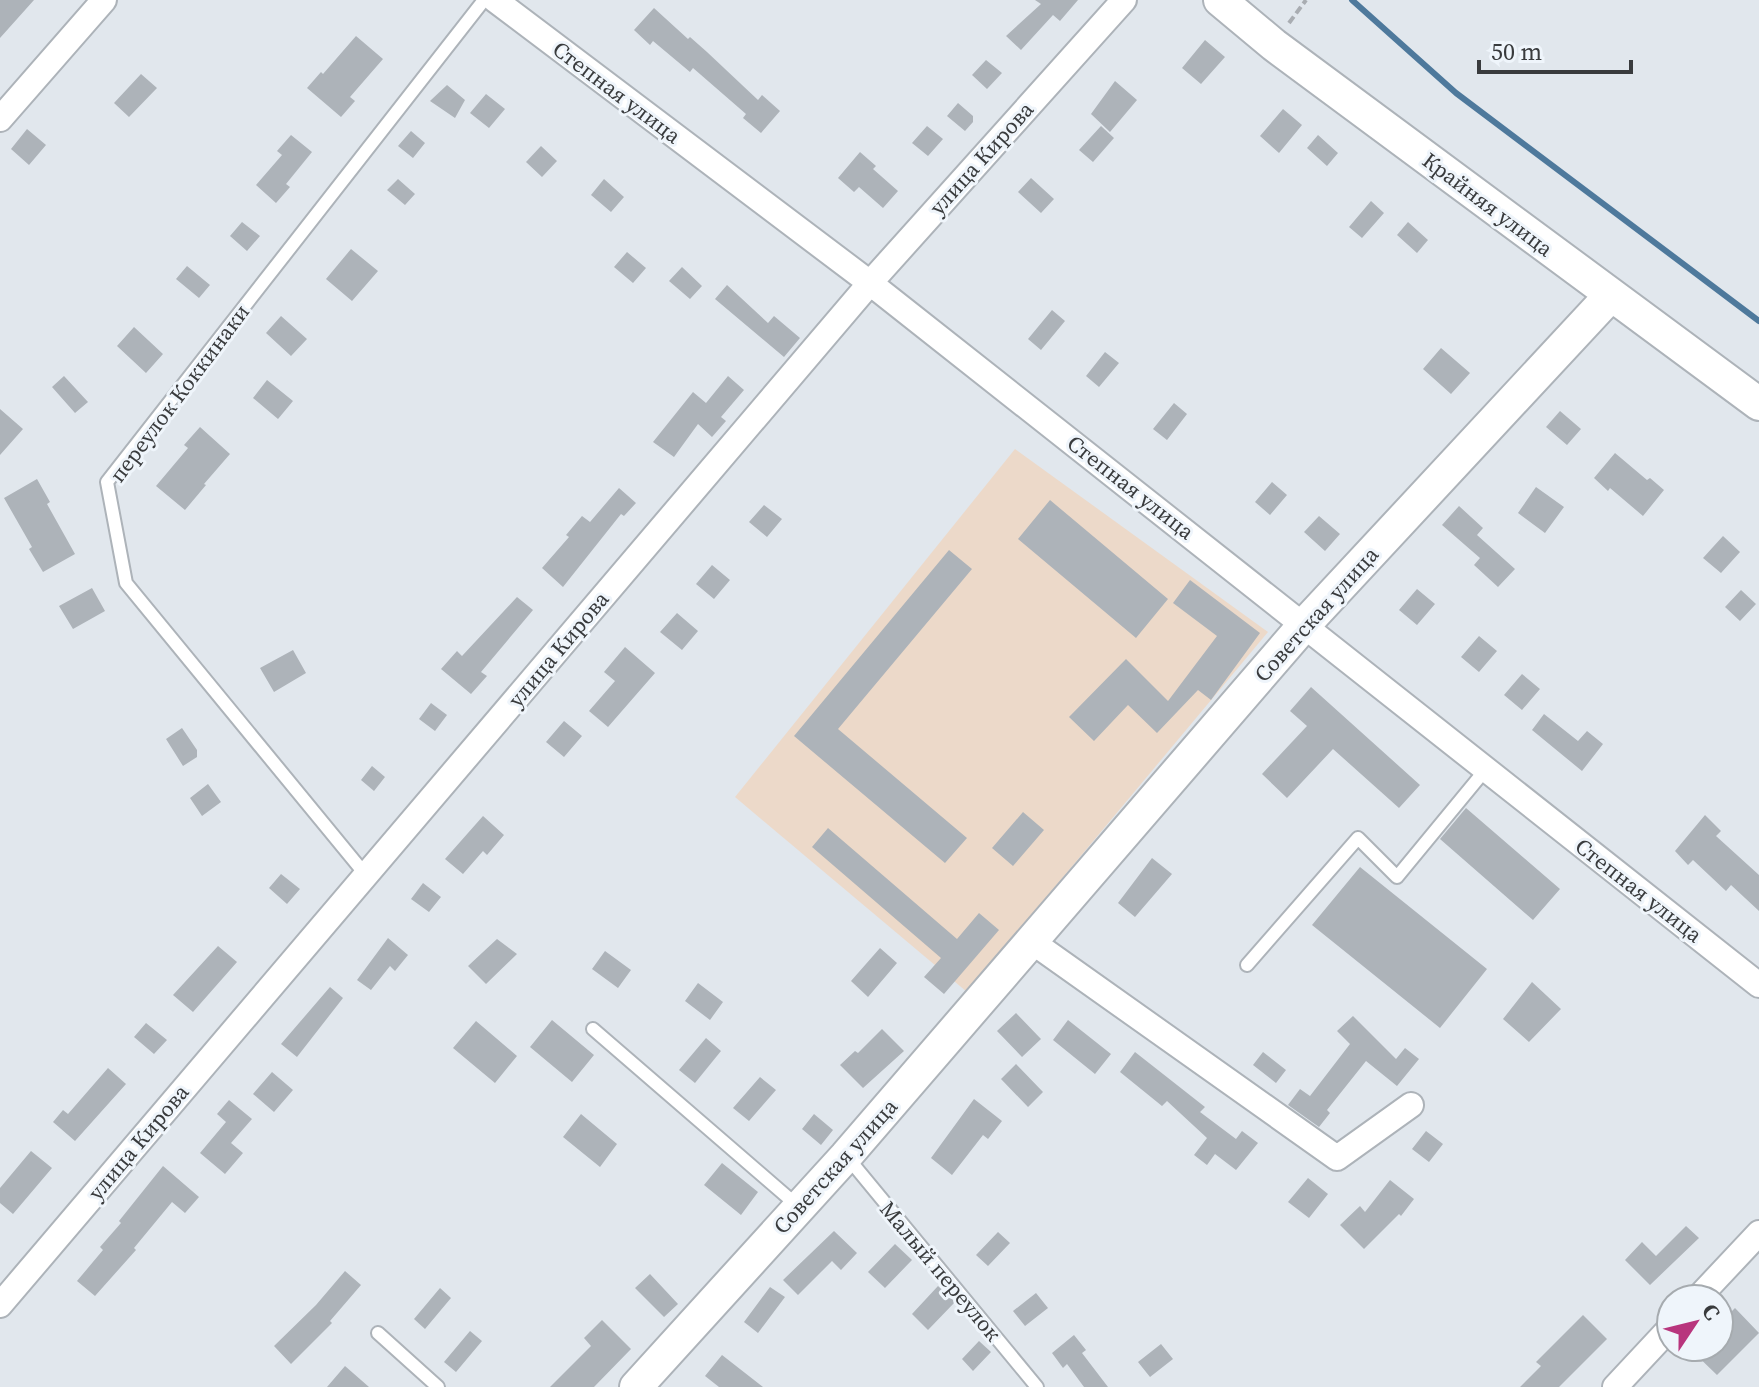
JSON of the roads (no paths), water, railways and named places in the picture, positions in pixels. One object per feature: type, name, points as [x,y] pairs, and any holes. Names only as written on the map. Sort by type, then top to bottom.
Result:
[{"type":"street","points":[[0,119],[104,0]]},
{"type":"street","name":"Степная улица","points":[[495,0],[870,283],[1759,985]]},
{"type":"street","name":"улица Кирова","points":[[0,1305],[870,283],[1124,0]]},
{"type":"street","name":"Крайняя улица","points":[[1220,0],[1286,54],[1759,404]]},
{"type":"street","name":"Советская улица","points":[[636,1387],[846,1156],[1305,624],[1610,296]]},
{"type":"street","points":[[1031,941],[1337,1158],[1411,1105]]},
{"type":"street","points":[[1712,1283],[1759,1233]]},
{"type":"street","points":[[1615,1387],[1655,1344]]},
{"type":"lane","name":"переулок Коккинаки","points":[[365,874],[126,583],[107,482],[484,0]]},
{"type":"lane","points":[[1247,965],[1358,838],[1397,877],[1486,769]]},
{"type":"lane","points":[[593,1029],[799,1207]]},
{"type":"lane","name":"Малый переулок","points":[[846,1156],[1037,1387]]},
{"type":"lane","points":[[378,1333],[438,1387]]},
{"type":"waterway","points":[[1352,0],[1456,93],[1759,321]]}]
